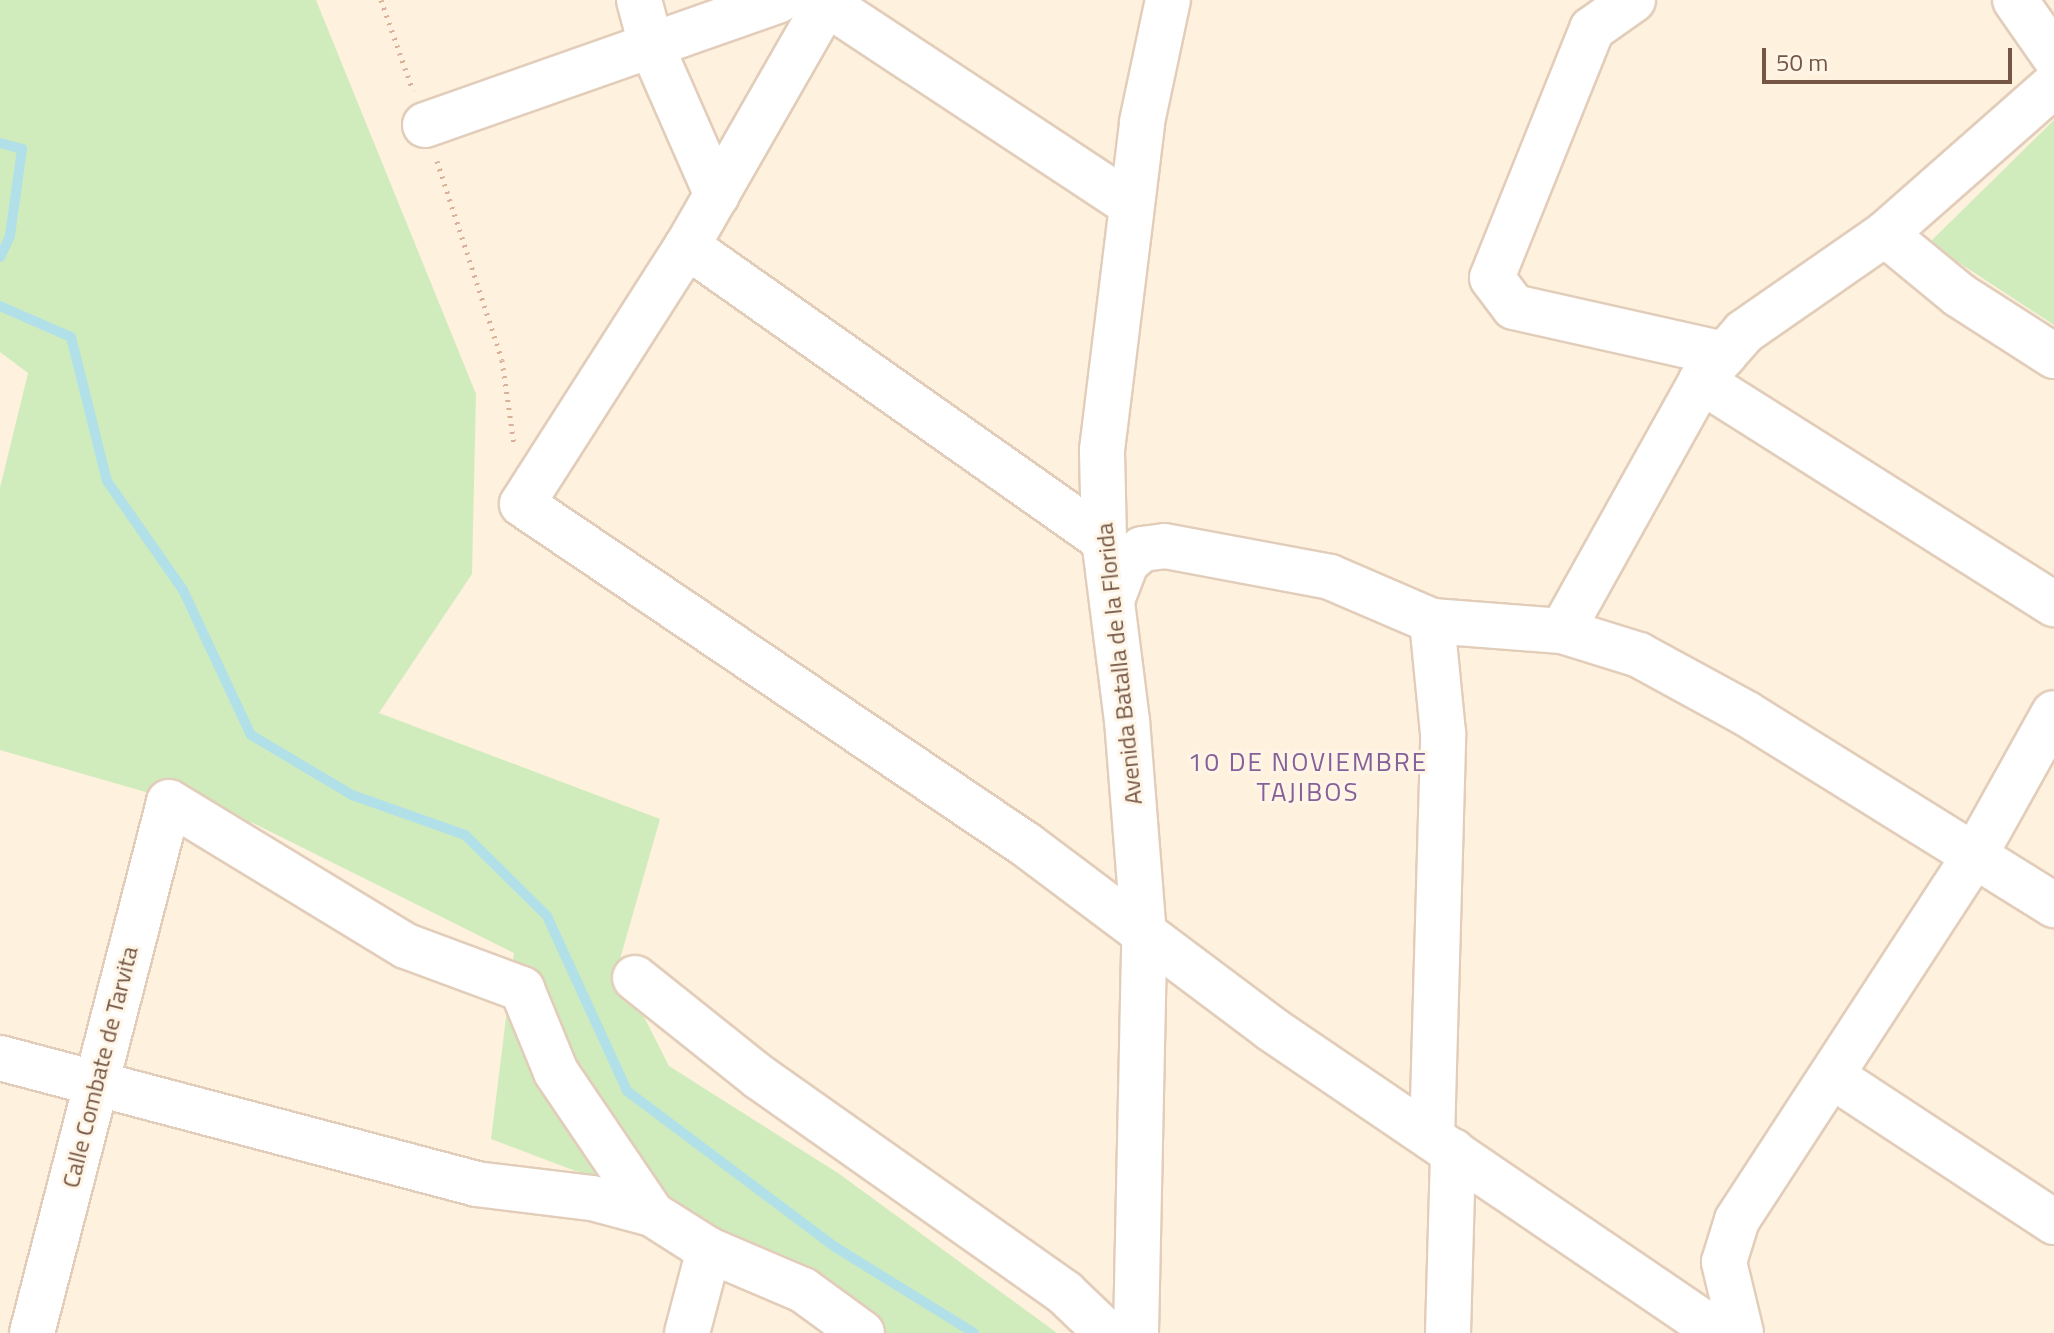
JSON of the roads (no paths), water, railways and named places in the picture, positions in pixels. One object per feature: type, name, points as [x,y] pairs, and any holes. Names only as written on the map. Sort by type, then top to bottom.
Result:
[{"type":"street","points":[[639,0],[651,45],[717,195]]},
{"type":"street","points":[[425,125],[779,0]]},
{"type":"street","name":"Avenida Batalla de la Florida","points":[[1136,1333],[1144,936],[1104,540],[1102,450],[1142,122],[1168,0]]},
{"type":"street","points":[[1633,0],[1592,29],[1492,278],[1514,307],[1713,368],[2054,604]]},
{"type":"street","points":[[2015,0],[2054,56]]},
{"type":"street","points":[[1132,205],[825,1],[687,246],[522,504],[1028,846],[1144,936],[1587,1248],[1719,1333]]},
{"type":"street","points":[[1562,631],[1713,368],[1744,332],[1885,234],[2054,85]]},
{"type":"street","points":[[1885,234],[1959,295],[2054,356]]},
{"type":"street","points":[[687,246],[1104,540]]},
{"type":"street","points":[[1112,600],[1126,563],[1142,549],[1165,546],[1330,577],[1432,621],[1562,631],[1639,655],[1976,853],[2054,905]]},
{"type":"street","points":[[1432,621],[1443,733],[1442,1145],[1448,1333]]},
{"type":"street","points":[[1741,1333],[1724,1262],[1737,1220],[1976,853],[2054,713]]},
{"type":"street","name":"Calle Combate de Tarvita","points":[[32,1333],[169,802],[406,946],[522,989],[556,1072],[652,1214]]},
{"type":"street","points":[[635,978],[759,1077],[1065,1293],[1107,1333]]},
{"type":"street","points":[[0,1058],[97,1081],[476,1184],[592,1198],[652,1214],[709,1250],[803,1290],[862,1333]]},
{"type":"street","points":[[1832,1076],[2054,1222]]},
{"type":"street","points":[[687,1333],[709,1250]]},
{"type":"waterway","points":[[0,143],[22,149],[10,236],[0,257]]},
{"type":"waterway","points":[[0,306],[71,337],[107,481],[183,590],[251,735],[352,795],[465,835],[547,916],[627,1091],[835,1247],[974,1333]]},
{"type":"district","name":"10 DE NOVIEMBRE TAJIBOS","points":[[1308,777]]}]
